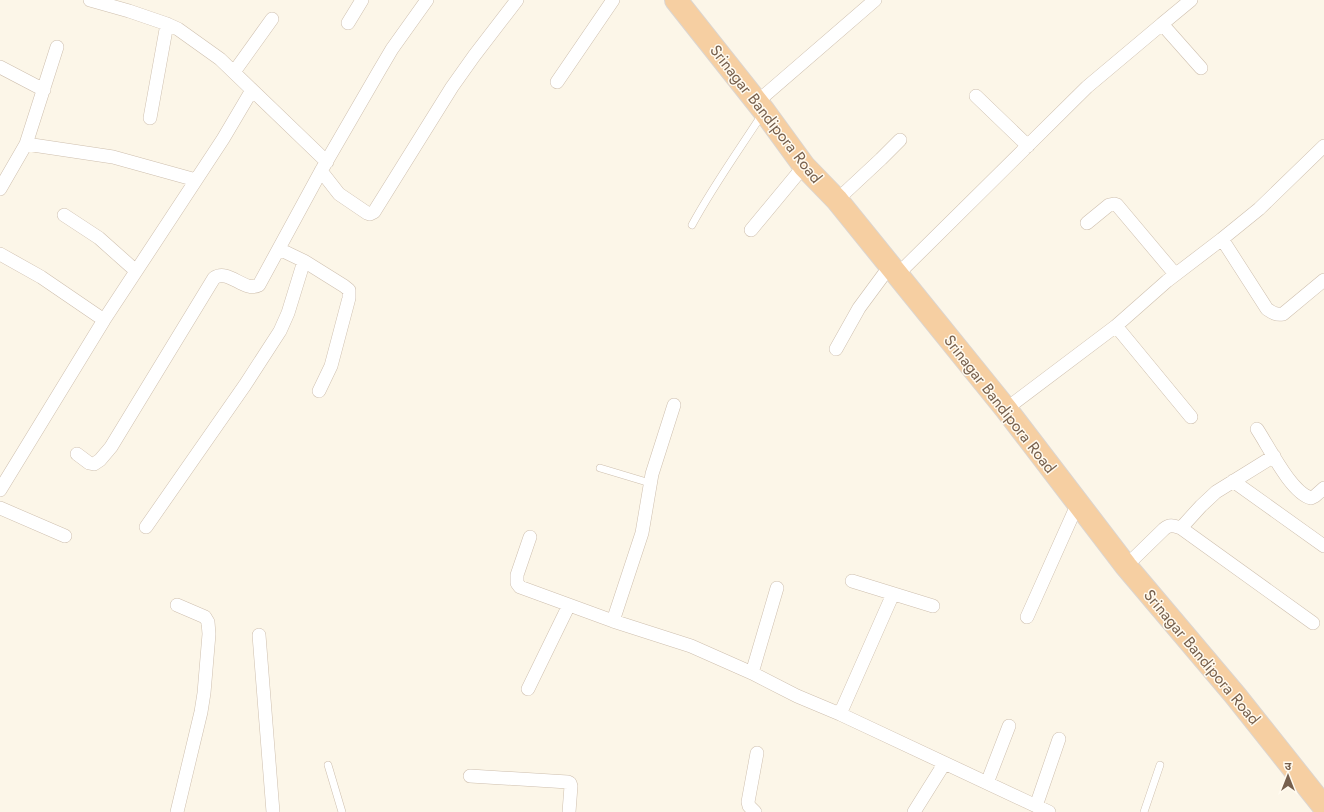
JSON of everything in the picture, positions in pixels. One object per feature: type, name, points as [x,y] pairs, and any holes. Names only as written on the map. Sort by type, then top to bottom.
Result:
[{"type":"highway","name":"Srinagar Bandipora Road","points":[[676,0],[761,107],[804,166],[836,200],[1006,409],[1126,566],[1234,695],[1324,807]]},
{"type":"street","points":[[90,0],[167,24],[178,29],[200,44],[234,72],[324,166],[334,188],[344,197],[370,214],[374,212],[452,87],[517,0]]},
{"type":"street","points":[[348,23],[362,0]]},
{"type":"street","points":[[77,454],[89,463],[94,464],[100,460],[111,447],[214,278],[223,276],[250,287],[256,287],[259,285],[324,166],[392,49],[427,0]]},
{"type":"street","points":[[557,82],[613,0]]},
{"type":"street","points":[[761,107],[875,0]]},
{"type":"street","points":[[836,349],[862,304],[894,271],[1028,146],[1087,87],[1191,0]]},
{"type":"street","points":[[234,72],[272,19]]},
{"type":"street","points":[[150,118],[167,24]]},
{"type":"street","points":[[1162,24],[1201,68]]},
{"type":"street","points":[[0,189],[26,144],[57,47]]},
{"type":"street","points":[[0,67],[44,90]]},
{"type":"street","points":[[0,490],[104,320],[223,139],[252,90]]},
{"type":"street","points":[[976,96],[1028,146]]},
{"type":"street","points":[[836,200],[900,140]]},
{"type":"street","points":[[26,144],[113,157],[196,180]]},
{"type":"street","points":[[1006,409],[1116,326],[1175,274],[1259,209],[1324,146]]},
{"type":"street","points":[[751,230],[804,166]]},
{"type":"street","points":[[1087,223],[1109,205],[1117,205],[1175,274]]},
{"type":"street","points":[[64,215],[99,238],[136,271]]},
{"type":"street","points":[[1222,239],[1267,309],[1272,313],[1283,314],[1324,280]]},
{"type":"street","points":[[279,249],[304,261],[349,290],[350,294],[331,366],[319,391]]},
{"type":"street","points":[[0,254],[41,277],[104,320]]},
{"type":"street","points":[[146,527],[245,385],[280,331],[288,313],[304,261]]},
{"type":"street","points":[[1116,326],[1190,417]]},
{"type":"street","points":[[613,621],[642,533],[652,474],[674,405]]},
{"type":"street","points":[[1258,429],[1292,485],[1307,497],[1312,497],[1324,488]]},
{"type":"street","points":[[1181,528],[1216,492],[1274,456]]},
{"type":"street","points":[[1233,481],[1324,546]]},
{"type":"street","points":[[1027,617],[1078,503]]},
{"type":"street","points":[[0,508],[65,536]]},
{"type":"street","points":[[1126,566],[1167,527],[1173,525],[1181,528],[1313,623]]},
{"type":"street","points":[[530,537],[517,575],[517,583],[524,589],[613,621],[691,646],[1049,812]]},
{"type":"street","points":[[852,581],[933,606]]},
{"type":"street","points":[[752,673],[776,588]]},
{"type":"street","points":[[840,714],[894,594]]},
{"type":"street","points":[[177,605],[205,617],[208,622],[209,634],[201,712],[177,812]]},
{"type":"street","points":[[528,689],[569,605]]},
{"type":"street","points":[[259,635],[273,812]]},
{"type":"street","points":[[987,783],[1009,726]]},
{"type":"street","points":[[1036,806],[1060,739]]},
{"type":"street","points":[[756,812],[750,808],[748,802],[757,753]]},
{"type":"street","points":[[914,812],[944,764]]},
{"type":"street","points":[[470,776],[568,782],[571,786],[569,812]]},
{"type":"lane","points":[[692,225],[761,107]]},
{"type":"lane","points":[[600,468],[650,483]]},
{"type":"lane","points":[[328,765],[342,812]]},
{"type":"lane","points":[[1144,812],[1160,765]]}]
